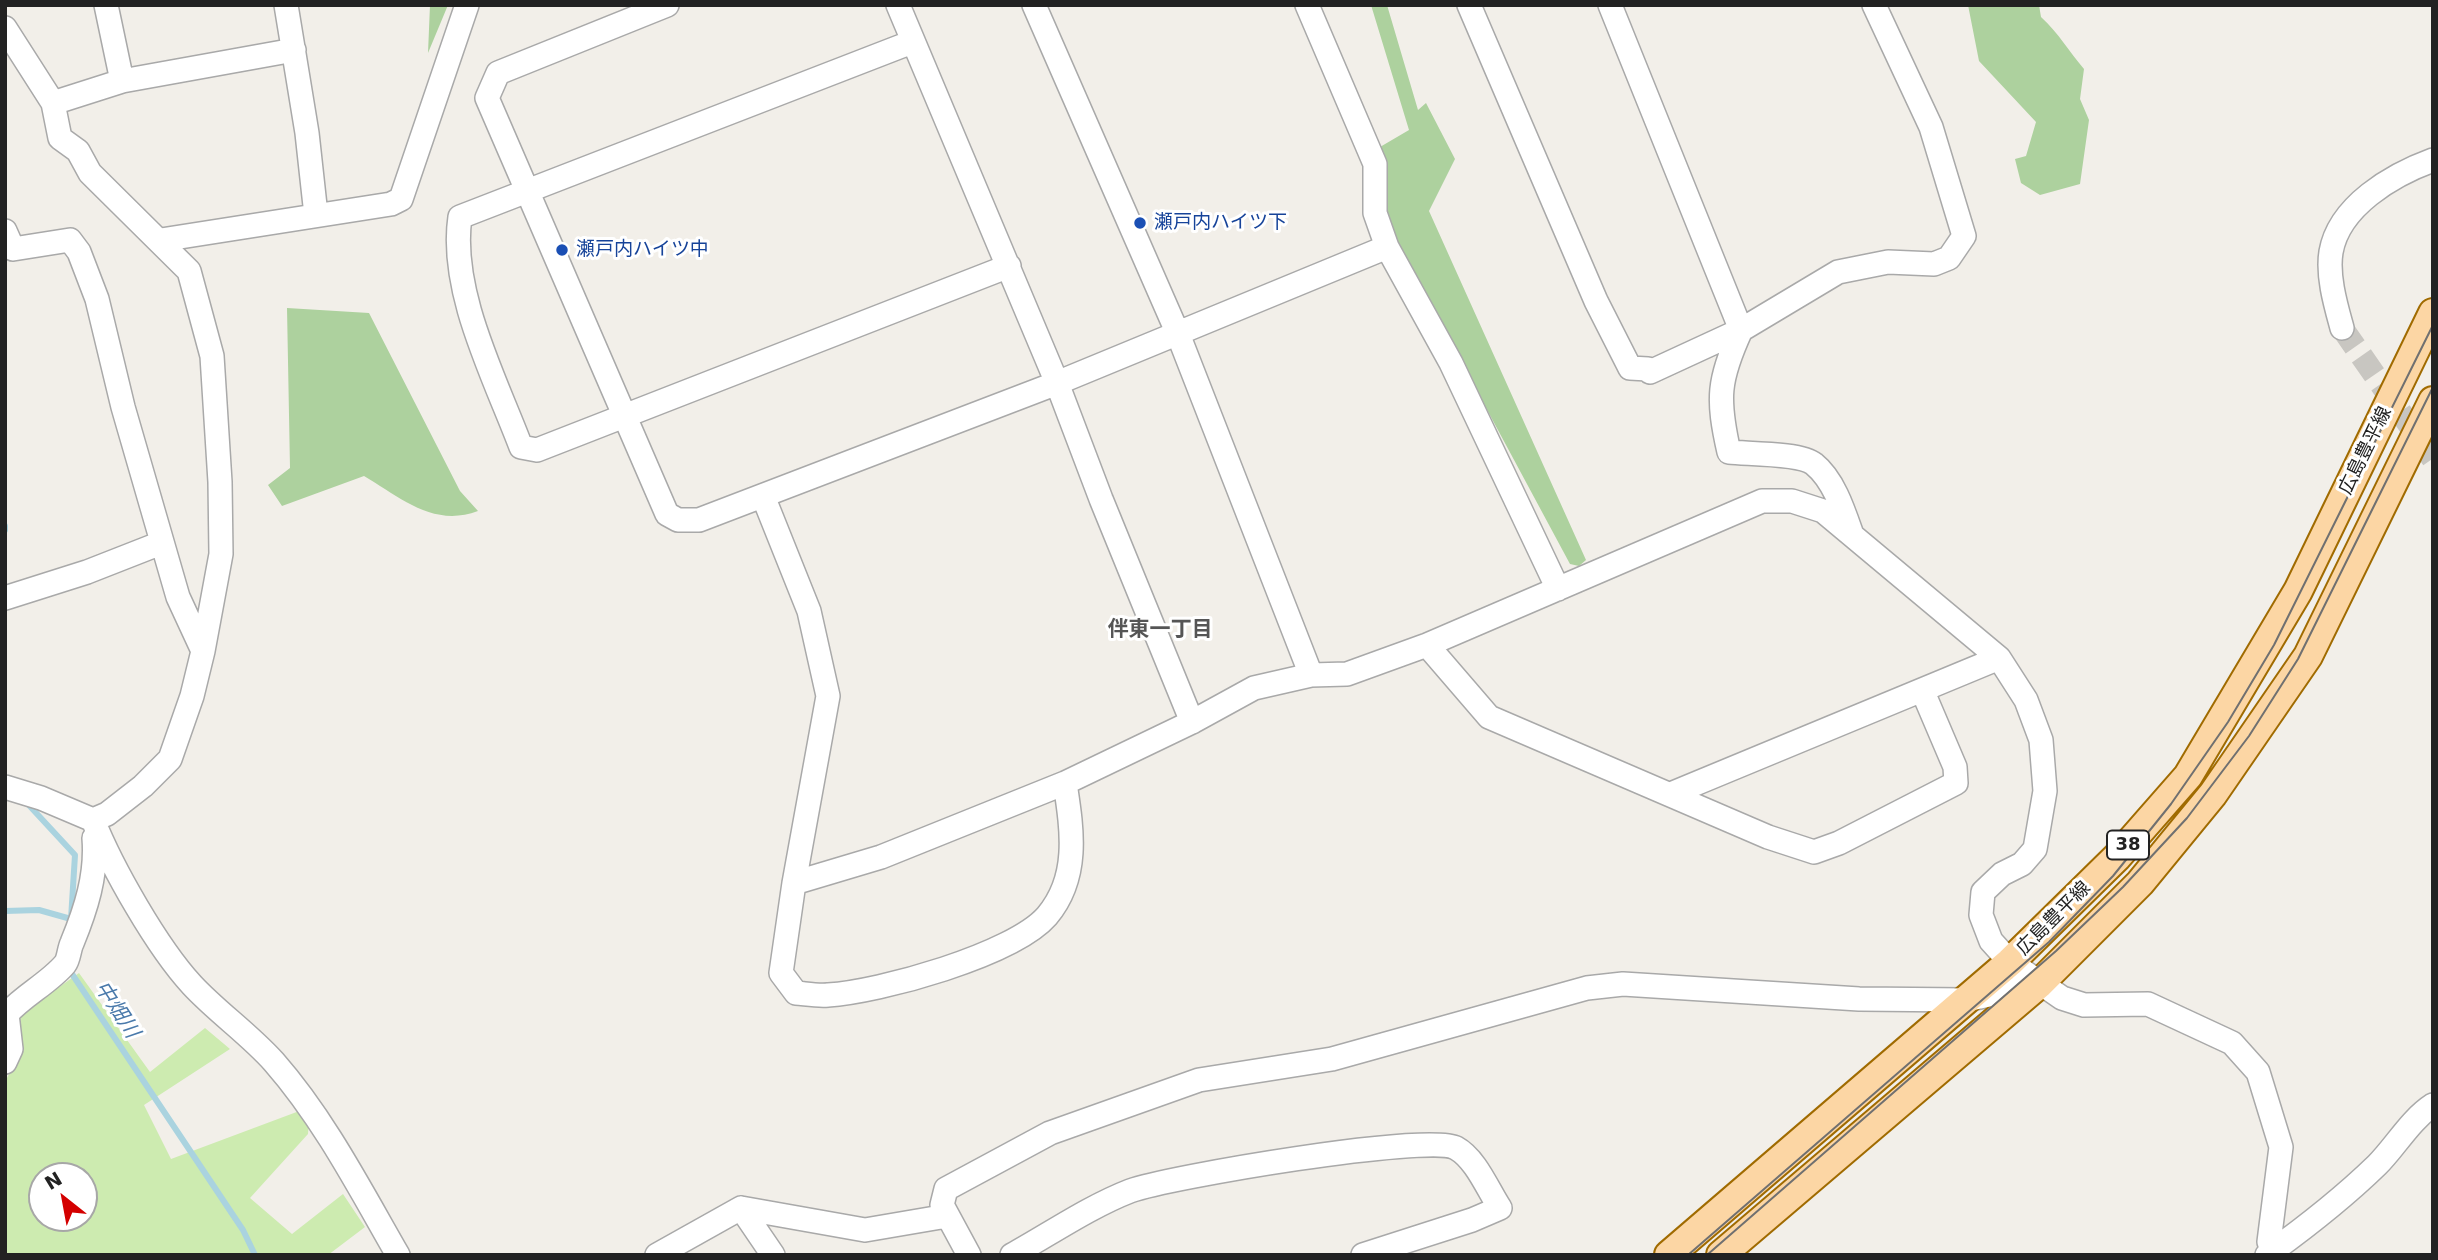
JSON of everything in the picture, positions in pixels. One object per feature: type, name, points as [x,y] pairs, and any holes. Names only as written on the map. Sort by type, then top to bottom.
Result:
[{"type":"main road","name":"広島豊平線","points":[[1669,1255],[2010,962],[2117,857],[2188,776],[2298,592],[2433,313]]},
{"type":"main road","name":"広島豊平線","points":[[1721,1255],[2039,984],[2140,883],[2213,794],[2308,656],[2433,401]]},
{"type":"street","points":[[106,5],[122,81]]},
{"type":"street","points":[[286,5],[316,215]]},
{"type":"street","points":[[160,240],[391,204],[401,199],[467,5]]},
{"type":"street","points":[[667,5],[498,73],[486,98],[667,514],[678,520],[699,520],[1057,383],[1387,247]]},
{"type":"street","points":[[898,5],[1057,383],[1192,722]]},
{"type":"street","points":[[1034,5],[1178,334],[1311,675]]},
{"type":"street","points":[[1307,5],[1375,164],[1375,213],[1387,247],[1451,363],[1558,589]]},
{"type":"street","points":[[1469,5],[1596,301],[1630,368],[1648,369],[1650,372],[1741,330],[1838,272],[1888,262],[1934,264],[1949,258],[1964,236],[1931,127],[1874,5]]},
{"type":"street","points":[[1610,5],[1741,330],[1724,368],[1720,410],[1729,452],[1797,457],[1814,463],[1841,502],[1853,538]]},
{"type":"street","points":[[5,28],[53,103],[60,138],[78,151],[90,173],[189,271],[212,356],[220,482],[221,554],[192,696],[170,759],[143,786],[107,814],[93,820]]},
{"type":"street","points":[[912,42],[460,217],[457,236],[469,311],[521,447],[537,450],[1009,266]]},
{"type":"street","points":[[53,103],[122,81],[294,50]]},
{"type":"street","points":[[2342,328],[2336,305],[2331,253],[2340,225],[2366,196],[2433,160]]},
{"type":"street","points":[[5,231],[13,249],[70,240],[79,252],[97,299],[160,543],[178,597],[203,651]]},
{"type":"street","points":[[763,496],[809,611],[828,696],[794,883],[781,973],[796,993],[828,995],[930,976],[1005,945],[1046,917],[1064,885],[1074,845],[1065,783]]},
{"type":"street","points":[[794,883],[881,857],[1065,783],[1192,722],[1254,688],[1311,675],[1347,674],[1427,645],[1762,501],[1792,500],[1823,511],[1999,659],[2026,700],[2041,740],[2045,791],[2035,849],[2022,864],[2002,874],[1983,892],[1981,915],[1991,941],[2010,962],[2062,998],[2084,1005],[2148,1004],[2232,1043],[2258,1072],[2281,1147],[2269,1242],[2272,1253],[2327,1212],[2433,1105]]},
{"type":"street","points":[[5,598],[87,572],[160,543]]},
{"type":"street","points":[[1427,645],[1489,716],[1673,793],[1769,837],[1814,852],[1839,843],[1956,783],[1955,767],[1923,692]]},
{"type":"street","points":[[1673,793],[1999,659]]},
{"type":"street","points":[[9,792],[41,798],[93,820],[106,853],[171,958],[192,985],[273,1061],[310,1107],[398,1255]]},
{"type":"street","points":[[5,1062],[11,1049],[7,1014],[19,1000],[66,962],[84,919],[96,866],[93,820]]},
{"type":"street","points":[[969,1255],[942,1205],[947,1189],[1050,1133],[1199,1080],[1332,1059],[1553,995],[1623,984],[1859,999],[1966,1000],[2039,984]]},
{"type":"street","points":[[1012,1255],[1130,1191],[1171,1180],[1315,1156],[1435,1144],[1455,1147],[1469,1160],[1500,1208],[1472,1220],[1363,1255]]},
{"type":"street","points":[[657,1255],[741,1208],[865,1230],[947,1216]]},
{"type":"street","points":[[741,1208],[773,1255]]},
{"type":"green space","points":[[430,5],[448,5],[428,53]]},
{"type":"green space","points":[[1371,5],[1387,5],[1418,110],[1426,103],[1455,159],[1429,211],[1586,560],[1579,566],[1570,564],[1385,220],[1380,147],[1409,130]]},
{"type":"green space","points":[[1968,5],[2039,5],[2041,17],[2084,69],[2080,99],[2089,120],[2080,184],[2040,195],[2021,183],[2015,159],[2026,156],[2036,122],[1979,61]]},
{"type":"green space","points":[[287,308],[369,313],[460,491],[478,511],[446,516],[432,513],[404,501],[364,476],[282,506],[268,485],[290,468]]},
{"type":"green space","points":[[79,973],[150,1072],[205,1028],[230,1049],[144,1105],[171,1159],[310,1107],[308,1134],[250,1198],[292,1234],[343,1194],[365,1227],[328,1255],[5,1255],[5,1082],[15,1062],[21,1014]]},
{"type":"waterway","name":"中畑川","points":[[26,802],[75,855],[71,919]]},
{"type":"waterway","points":[[5,911],[39,910],[71,919]]},
{"type":"waterway","name":"中畑川","points":[[68,968],[243,1230],[255,1255]]},
{"type":"tunnel","points":[[2342,328],[2433,459]]},
{"type":"tram line","points":[[1688,1255],[2049,942],[2113,876],[2171,804],[2228,722],[2274,645],[2433,325]]},
{"type":"tram line","points":[[1707,1255],[2056,951],[2123,887],[2187,818],[2249,736],[2298,659],[2433,387]]},
{"type":"place","name":"瀬戸内ハイツ下","points":[[1140,223]]},
{"type":"place","name":"瀬戸内ハイツ中","points":[[562,250]]},
{"type":"district","name":"伴東一丁目","points":[[1160,631]]}]
